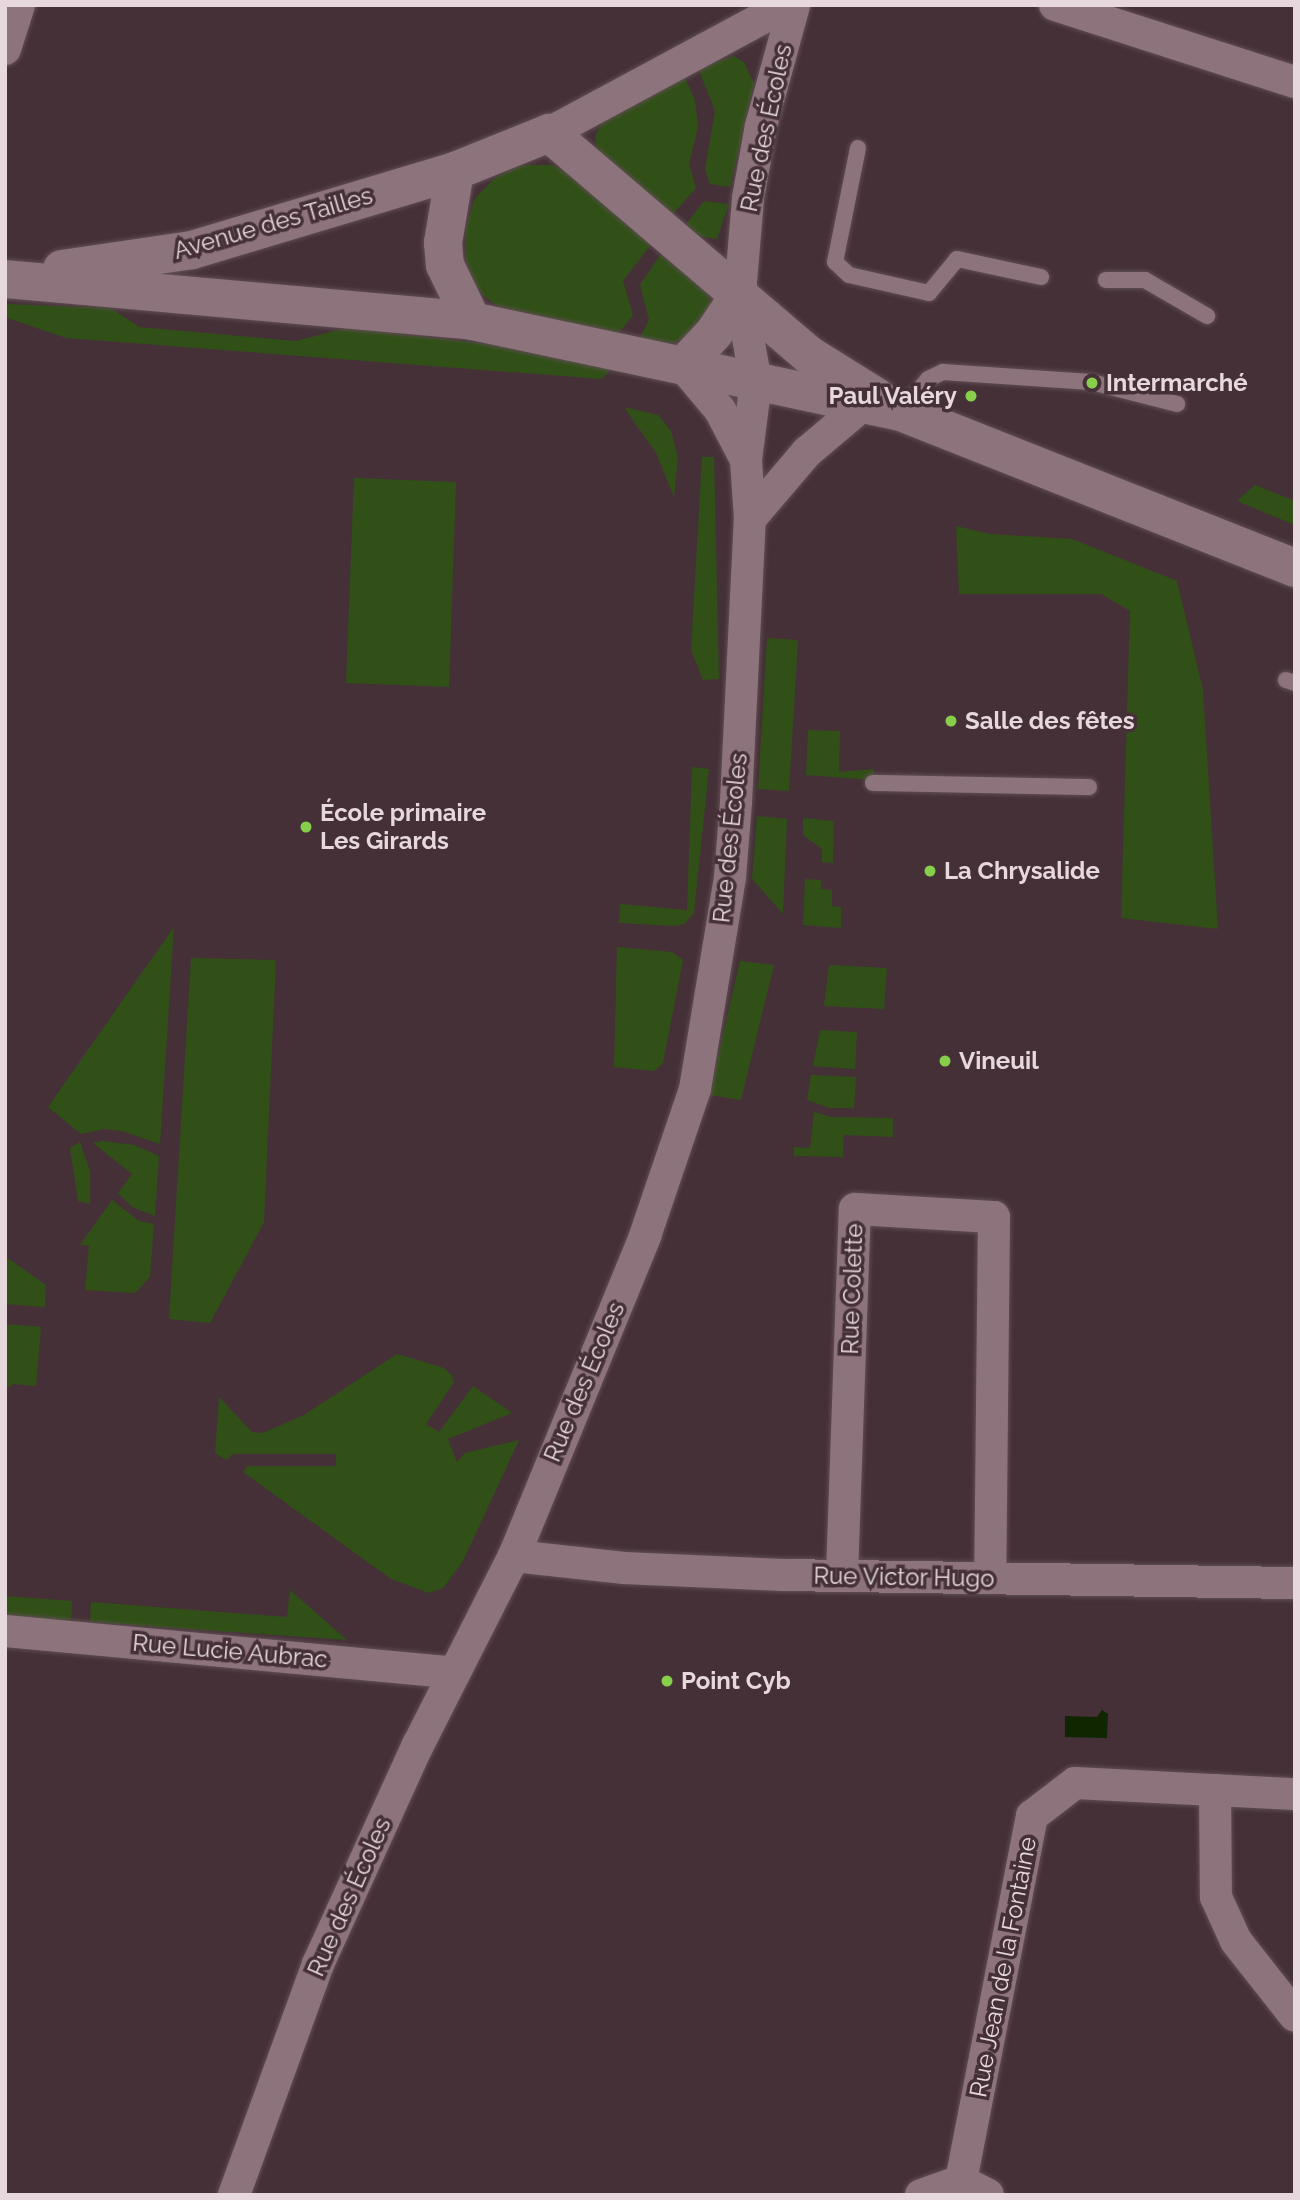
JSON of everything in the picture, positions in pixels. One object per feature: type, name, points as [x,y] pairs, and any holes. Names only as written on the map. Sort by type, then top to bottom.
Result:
[{"type":"street","points":[[5,49],[19,5]]},
{"type":"street","points":[[787,5],[549,133],[809,355],[901,412]]},
{"type":"street","name":"Rue des Écoles","points":[[234,2195],[318,1964],[454,1673],[514,1556],[645,1236],[695,1089],[730,877],[750,519],[746,460],[756,382],[740,294],[748,198],[759,138],[793,5]]},
{"type":"street","points":[[1055,5],[1295,82]]},
{"type":"street","name":"Avenue des Tailles","points":[[5,278],[192,250],[455,171],[549,133]]},
{"type":"street","points":[[455,171],[443,243],[445,265],[472,321]]},
{"type":"street","points":[[5,278],[472,321],[901,412],[1295,568]]},
{"type":"street","points":[[683,366],[715,334],[740,294]]},
{"type":"street","name":"Rue des Écoles","points":[[683,366],[720,410],[746,460]]},
{"type":"street","points":[[750,519],[807,452],[864,404]]},
{"type":"street","name":"Rue Colette","points":[[842,1576],[855,1209],[994,1217],[990,1578]]},
{"type":"street","name":"Rue Victor Hugo","points":[[514,1556],[624,1568],[842,1576],[1295,1583]]},
{"type":"street","name":"Rue Lucie Aubrac","points":[[5,1632],[454,1673]]},
{"type":"street","name":"Rue Jean de la Fontaine","points":[[921,2195],[975,2188],[1032,1816],[1075,1783],[1295,1794]]},
{"type":"street","points":[[1215,1790],[1216,1897],[1236,1941],[1295,2016]]},
{"type":"lane","points":[[858,148],[835,262],[849,275],[929,293],[957,259],[1041,277]]},
{"type":"lane","points":[[1106,280],[1145,280],[1207,316]]},
{"type":"lane","points":[[901,412],[928,379],[943,372],[1091,382],[1177,404]]},
{"type":"lane","points":[[873,783],[1089,787]]},
{"type":"shaded area","points":[[734,56],[744,62],[754,84],[730,187],[710,184],[705,169],[715,111],[698,68]]},
{"type":"shaded area","points":[[683,73],[695,100],[698,127],[689,164],[696,188],[672,215],[597,150],[595,137],[601,123]]},
{"type":"shaded area","points":[[522,165],[553,165],[578,178],[652,243],[623,281],[633,315],[618,334],[512,318],[477,290],[466,260],[466,227],[475,198],[496,177]]},
{"type":"shaded area","points":[[704,201],[729,204],[717,239],[697,236],[686,224]]},
{"type":"shaded area","points":[[662,252],[704,287],[711,303],[707,319],[693,334],[664,347],[638,341],[649,320],[640,285]]},
{"type":"shaded area","points":[[5,304],[111,308],[139,327],[296,341],[346,328],[488,344],[612,368],[602,379],[66,338],[5,317]]},
{"type":"shaded area","points":[[624,407],[658,415],[671,431],[678,458],[674,497],[656,453]]},
{"type":"shaded area","points":[[702,457],[714,457],[719,679],[703,680],[691,650]]},
{"type":"shaded area","points":[[354,478],[456,482],[449,687],[346,683]]},
{"type":"shaded area","points":[[1255,485],[1295,501],[1295,525],[1237,501]]},
{"type":"shaded area","points":[[956,526],[990,534],[1072,539],[1177,581],[1203,690],[1218,929],[1121,918],[1130,611],[1101,594],[959,594]]},
{"type":"shaded area","points":[[767,638],[798,640],[789,791],[758,789]]},
{"type":"shaded area","points":[[808,730],[840,731],[839,772],[874,769],[873,780],[806,775]]},
{"type":"shaded area","points":[[692,767],[709,769],[694,913],[684,924],[675,926],[619,923],[620,904],[687,910]]},
{"type":"shaded area","points":[[757,816],[787,819],[783,914],[752,879]]},
{"type":"shaded area","points":[[803,818],[834,821],[833,863],[822,862],[822,849],[803,835]]},
{"type":"shaded area","points":[[805,879],[821,880],[821,889],[832,890],[832,906],[841,907],[841,928],[803,925]]},
{"type":"shaded area","points":[[174,927],[160,1144],[122,1131],[104,1129],[81,1134],[48,1107]]},
{"type":"shaded area","points":[[617,947],[672,952],[683,960],[663,1063],[654,1071],[614,1067]]},
{"type":"shaded area","points":[[191,958],[276,960],[264,1222],[210,1323],[169,1319]]},
{"type":"shaded area","points":[[740,961],[774,965],[741,1100],[709,1095]]},
{"type":"shaded area","points":[[829,965],[887,968],[884,1009],[824,1006]]},
{"type":"shaded area","points":[[820,1030],[857,1032],[855,1069],[813,1066]]},
{"type":"shaded area","points":[[811,1075],[856,1077],[854,1108],[830,1108],[807,1100]]},
{"type":"shaded area","points":[[814,1112],[831,1117],[893,1118],[893,1137],[844,1135],[843,1157],[794,1156],[794,1147],[810,1148]]},
{"type":"shaded area","points":[[103,1141],[134,1145],[159,1156],[155,1216],[132,1207],[118,1193],[132,1174],[93,1143]]},
{"type":"shaded area","points":[[80,1142],[90,1171],[90,1204],[78,1201],[70,1148]]},
{"type":"shaded area","points":[[112,1200],[139,1221],[154,1224],[150,1277],[135,1293],[85,1290],[89,1246],[80,1245]]},
{"type":"shaded area","points":[[5,1256],[46,1285],[45,1307],[5,1304]]},
{"type":"shaded area","points":[[5,1324],[41,1327],[36,1386],[13,1384],[5,1390]]},
{"type":"shaded area","points":[[397,1354],[444,1368],[452,1376],[454,1382],[426,1424],[439,1432],[473,1386],[512,1413],[448,1439],[457,1462],[465,1453],[519,1440],[463,1561],[443,1588],[429,1593],[391,1579],[243,1472],[248,1466],[336,1466],[336,1454],[232,1454],[227,1460],[215,1453],[219,1397],[252,1432],[263,1433],[304,1415]]},
{"type":"shaded area","points":[[290,1590],[347,1640],[90,1622],[91,1602],[287,1617]]},
{"type":"shaded area","points":[[5,1596],[72,1601],[71,1621],[5,1616]]},
{"type":"shaded area","points":[[1102,1710],[1108,1714],[1107,1738],[1065,1737],[1065,1716],[1097,1717]]},
{"type":"place","name":"Intermarché","points":[[1092,383]]},
{"type":"place","name":"Paul Valéry","points":[[971,396]]},
{"type":"place","name":"Salle des fêtes","points":[[951,721]]},
{"type":"place","name":"École primaire Les Girards","points":[[306,827]]},
{"type":"place","name":"La Chrysalide","points":[[930,871]]},
{"type":"place","name":"Vineuil","points":[[945,1061]]},
{"type":"place","name":"Point Cyb","points":[[667,1681]]}]
